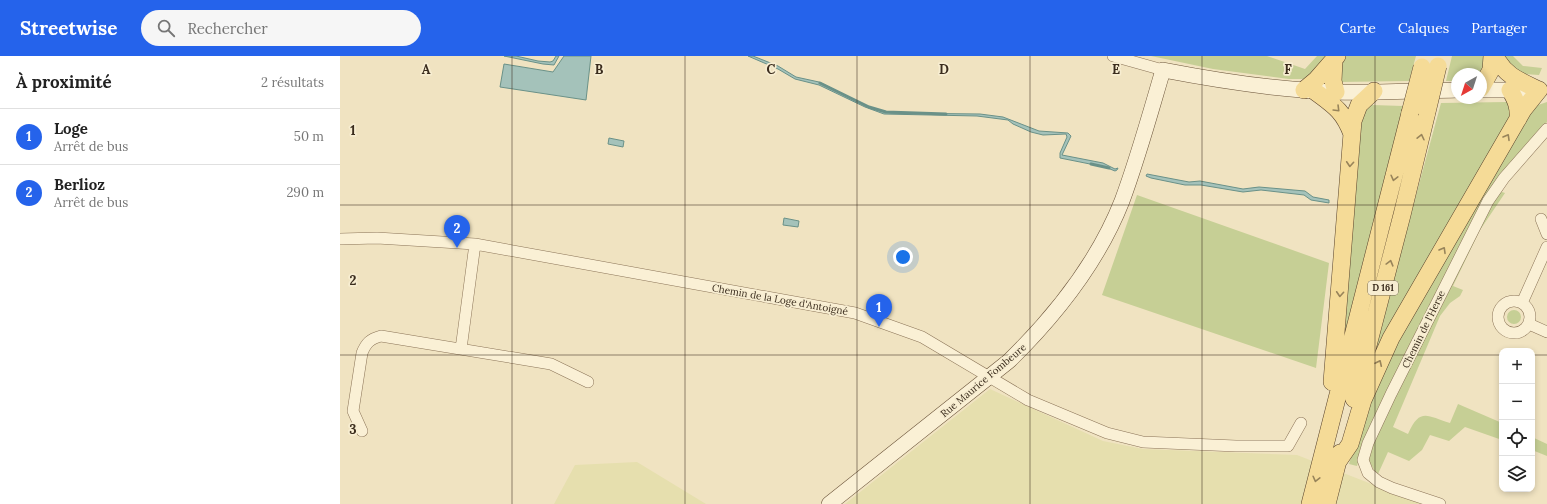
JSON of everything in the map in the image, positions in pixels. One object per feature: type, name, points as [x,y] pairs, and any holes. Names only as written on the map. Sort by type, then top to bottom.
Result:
[{"type":"main road","points":[[1487,78],[1491,70],[1492,56]]},
{"type":"main road","points":[[1337,463],[1350,444],[1363,400],[1391,338],[1523,110],[1543,90],[1513,77],[1500,67],[1495,56]]},
{"type":"main road","points":[[1335,58],[1308,90],[1336,107],[1347,121],[1352,134]]},
{"type":"main road","points":[[1335,58],[1333,82],[1336,92]]},
{"type":"main road","name":"D 161","points":[[1327,504],[1427,112],[1431,61]]},
{"type":"main road","name":"D 161","points":[[1310,504],[1410,113],[1431,61]]},
{"type":"main road","points":[[1510,90],[1519,108],[1518,119]]},
{"type":"main road","points":[[1323,454],[1324,426],[1334,372],[1353,121],[1359,105],[1374,91]]},
{"type":"street","points":[[1113,56],[1163,70],[1222,81],[1308,90],[1336,92],[1451,90]]},
{"type":"street","name":"Rue Maurice Fombeure","points":[[829,504],[1009,361],[1030,340],[1072,289],[1107,233],[1121,202],[1136,162],[1163,70]]},
{"type":"street","points":[[1487,89],[1543,90]]},
{"type":"street","name":"Chemin de l'Herse","points":[[1440,504],[1392,488],[1379,482],[1368,473],[1363,460],[1368,443],[1394,387],[1488,201],[1504,178],[1547,129]]},
{"type":"street","points":[[1541,219],[1547,234]]},
{"type":"street","name":"Chemin de la Loge d'Antoigné","points":[[340,239],[377,238],[475,244],[854,313],[922,337],[1028,400],[1107,433],[1143,442],[1236,446],[1288,446],[1301,422]]},
{"type":"street","points":[[461,349],[475,244]]},
{"type":"street","points":[[1522,303],[1547,247]]},
{"type":"street","points":[[1517,301],[1522,303],[1526,306],[1530,314],[1529,324],[1523,331],[1514,333],[1504,330],[1498,322],[1499,311],[1506,303],[1517,301]]},
{"type":"street","points":[[1529,324],[1547,332]]},
{"type":"street","points":[[362,431],[353,411],[362,353],[365,345],[372,339],[381,336],[551,364],[588,382]]},
{"type":"shaded area","points":[[990,389],[1103,441],[1143,449],[1297,455],[1423,504],[845,504]]},
{"type":"shaded area","points":[[637,462],[706,504],[554,504],[575,465]]},
{"type":"green space","points":[[1151,56],[1267,56],[1305,69],[1317,56],[1330,56],[1305,79],[1289,79],[1213,69]]},
{"type":"green space","points":[[1340,56],[1416,56],[1409,81],[1338,82]]},
{"type":"green space","points":[[1452,56],[1488,56],[1483,68],[1451,68],[1451,81],[1446,81]]},
{"type":"green space","points":[[1500,56],[1513,56],[1523,66],[1542,68],[1539,75],[1523,74]]},
{"type":"green space","points":[[1487,102],[1507,102],[1514,111],[1363,391],[1441,103],[1487,104]]},
{"type":"green space","points":[[1547,102],[1547,122],[1505,169],[1363,445],[1357,466],[1349,464],[1360,427],[1391,355],[1460,231],[1535,106]]},
{"type":"green space","points":[[1372,105],[1403,106],[1339,366],[1357,125],[1364,111]]},
{"type":"green space","points":[[1499,191],[1505,193],[1480,230],[1453,286],[1463,290],[1460,296],[1450,303],[1440,316],[1393,427],[1408,434],[1416,420],[1425,416],[1430,416],[1450,423],[1458,404],[1499,422],[1499,439],[1465,427],[1449,441],[1430,435],[1422,450],[1409,461],[1388,452],[1378,474],[1369,461],[1373,441]]},
{"type":"green space","points":[[1137,195],[1329,263],[1316,368],[1102,295]]},
{"type":"green space","points":[[1514,310],[1519,312],[1521,317],[1519,322],[1514,324],[1509,322],[1507,317],[1509,312]]},
{"type":"green space","points":[[1535,438],[1547,444],[1547,456],[1535,451]]},
{"type":"water","points":[[504,56],[516,56],[550,62],[553,61],[556,56],[559,56],[554,65]]},
{"type":"water","points":[[564,56],[591,56],[586,100],[500,87],[504,64],[553,72]]},
{"type":"water","points":[[748,56],[753,56],[778,66],[796,77],[819,82],[873,109],[891,113],[980,114],[1003,117],[1039,131],[1068,133],[1071,136],[1062,155],[1103,163],[1115,169],[1118,168],[1115,171],[1105,167],[1060,158],[1060,153],[1067,137],[1066,134],[1043,135],[1031,132],[1013,124],[1008,120],[977,116],[884,114],[865,107],[819,85],[795,79],[778,69]]},
{"type":"water","points":[[609,138],[624,141],[623,147],[608,144]]},
{"type":"water","points":[[1147,174],[1189,182],[1200,181],[1243,189],[1259,187],[1305,191],[1313,197],[1329,200],[1329,203],[1311,200],[1304,195],[1261,190],[1243,192],[1201,185],[1185,185],[1151,178],[1146,176]]},
{"type":"water","points":[[784,218],[799,221],[798,227],[783,225]]},
{"type":"waterway","points":[[820,83],[869,107],[886,112],[946,114]]},
{"type":"waterway","points":[[1091,164],[1109,168]]},
{"type":"place","name":"Berlioz","points":[[457,248]]},
{"type":"place","name":"Loge","points":[[879,327]]}]
